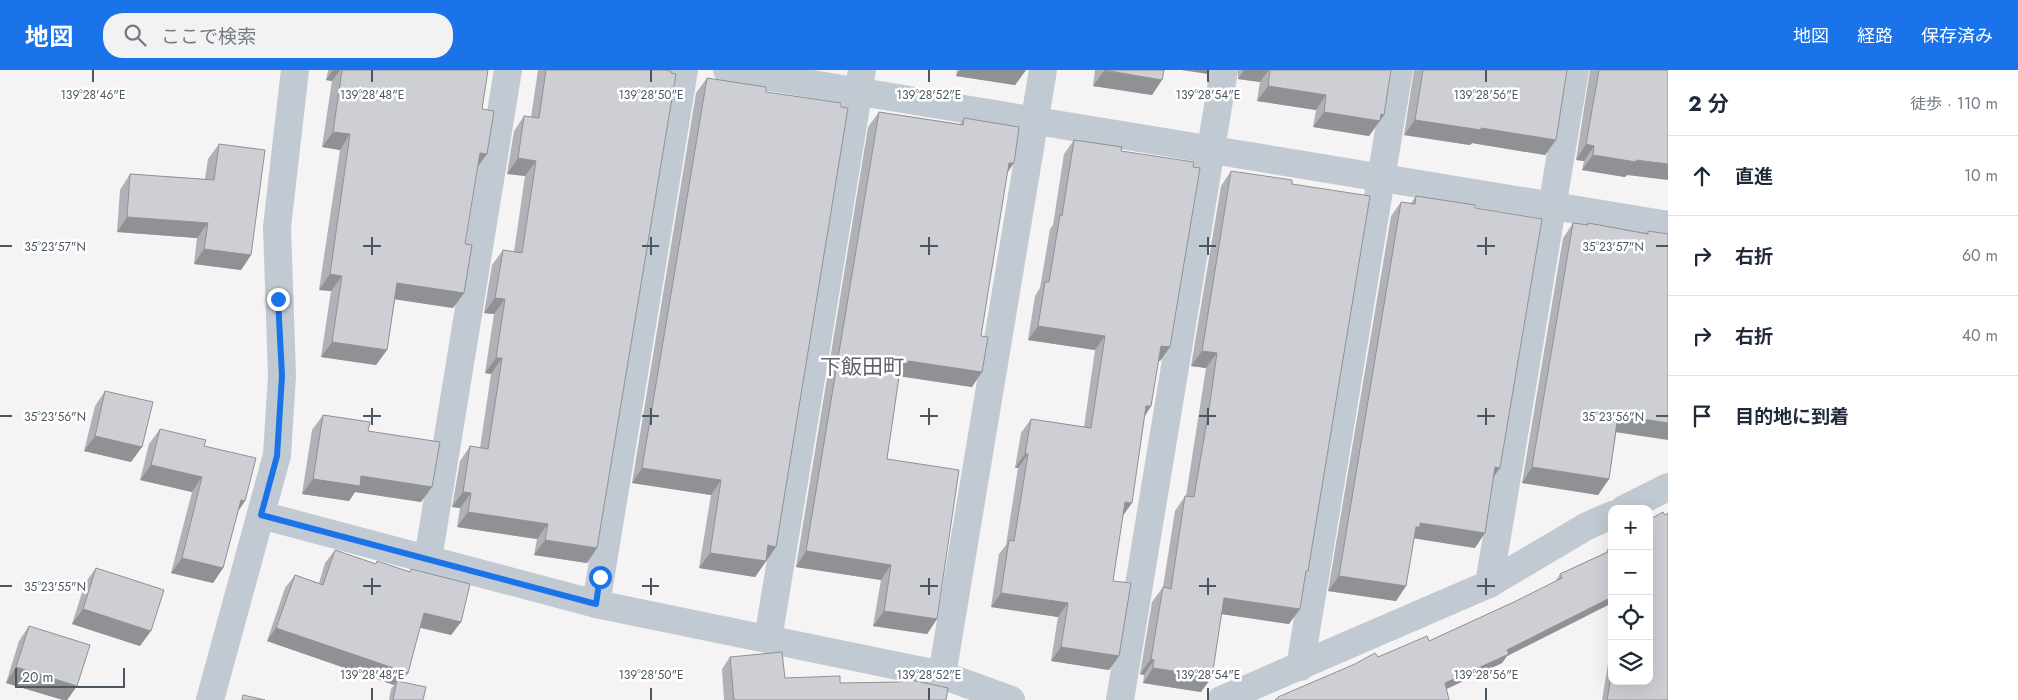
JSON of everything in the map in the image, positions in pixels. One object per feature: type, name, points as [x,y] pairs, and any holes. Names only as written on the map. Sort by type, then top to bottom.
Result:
[{"type":"street","points":[[210,700],[277,456],[282,376],[277,227],[294,70]]},
{"type":"street","points":[[428,559],[508,70]]},
{"type":"street","points":[[596,604],[684,70]]},
{"type":"street","points":[[727,70],[860,81],[1034,121],[1668,225]]},
{"type":"street","points":[[942,675],[1043,70]]},
{"type":"street","points":[[1120,700],[1224,70]]},
{"type":"street","points":[[1300,667],[1399,70]]},
{"type":"street","points":[[1489,584],[1575,70]]},
{"type":"street","points":[[768,639],[860,81]]},
{"type":"street","points":[[1632,505],[1668,487]]},
{"type":"street","points":[[261,515],[596,604],[942,675],[978,695],[1011,700]]},
{"type":"street","points":[[1221,700],[1489,584],[1587,526],[1608,517]]},
{"type":"building","points":[[342,70],[488,70],[482,109],[494,111],[487,154],[480,153],[465,244],[472,245],[464,293],[397,283],[387,350],[332,342],[342,276],[330,274],[350,134],[333,132]]},
{"type":"building","points":[[546,70],[664,70],[676,74],[597,548],[545,540],[548,524],[468,512],[471,493],[463,492],[470,446],[488,449],[502,358],[496,358],[505,299],[495,298],[503,250],[522,253],[536,161],[518,158],[524,116],[539,118]]},
{"type":"building","points":[[1104,70],[1164,70],[1162,80]]},
{"type":"building","points":[[1270,70],[1391,70],[1384,115],[1381,114],[1380,121],[1324,112],[1326,95],[1268,86]]},
{"type":"building","points":[[1423,70],[1567,70],[1556,140],[1415,120]]},
{"type":"building","points":[[1599,70],[1668,70],[1668,164],[1636,160],[1636,162],[1593,155],[1594,146],[1586,144]]},
{"type":"building","points":[[707,78],[766,87],[766,92],[841,103],[841,107],[848,108],[776,547],[768,545],[766,561],[710,553],[721,480],[642,468]]},
{"type":"building","points":[[879,112],[963,125],[964,118],[1019,127],[1014,163],[1009,163],[981,336],[988,337],[982,372],[908,361],[907,364],[901,363],[887,459],[959,470],[937,619],[884,611],[891,565],[806,551]]},
{"type":"building","points":[[1074,140],[1122,147],[1121,151],[1194,162],[1193,167],[1200,168],[1170,347],[1161,346],[1151,406],[1146,406],[1132,503],[1125,502],[1113,581],[1131,583],[1119,656],[1061,647],[1068,603],[1001,593],[1009,540],[1014,541],[1028,454],[1025,454],[1031,419],[1091,428],[1105,336],[1038,326],[1045,282],[1049,282],[1060,215],[1062,216]]},
{"type":"building","points":[[219,144],[265,150],[251,255],[204,249],[208,223],[127,217],[130,174],[214,180]]},
{"type":"building","points":[[1231,171],[1292,180],[1292,184],[1370,196],[1308,571],[1306,571],[1300,609],[1224,598],[1212,677],[1153,668],[1154,660],[1151,659],[1163,587],[1171,589],[1185,496],[1194,497],[1209,409],[1217,353],[1202,351]]},
{"type":"building","points":[[1416,196],[1475,205],[1475,208],[1542,219],[1500,468],[1495,467],[1485,533],[1420,523],[1420,527],[1416,527],[1406,586],[1339,576],[1401,202],[1415,204]]},
{"type":"building","points":[[1573,223],[1588,225],[1588,223],[1648,234],[1648,231],[1668,234],[1668,423],[1618,415],[1609,479],[1532,467]]},
{"type":"building","points":[[105,391],[153,402],[142,447],[95,436]]},
{"type":"building","points":[[323,415],[370,422],[368,431],[440,442],[432,487],[361,476],[360,486],[313,479]]},
{"type":"building","points":[[160,429],[206,440],[204,446],[256,458],[245,501],[241,500],[223,568],[182,558],[202,477],[151,465]]},
{"type":"building","points":[[1663,512],[1665,515],[1668,513],[1668,700],[1607,700],[1610,685],[1653,685],[1653,518]]},
{"type":"building","points":[[335,550],[376,564],[377,561],[410,572],[411,569],[470,584],[461,622],[424,613],[408,673],[276,628],[295,575],[323,585]]},
{"type":"building","points":[[1608,552],[1608,599],[1507,650],[1509,654],[1445,683],[1449,700],[1275,700],[1375,653],[1378,657],[1427,636],[1429,641],[1562,578],[1560,574]]},
{"type":"building","points":[[96,568],[164,590],[151,631],[83,609]]},
{"type":"building","points":[[29,626],[90,645],[77,686],[16,667]]},
{"type":"building","points":[[782,652],[785,678],[840,676],[840,683],[901,682],[902,678],[948,688],[946,700],[734,700],[730,657]]},
{"type":"building","points":[[397,681],[426,687],[423,700],[393,700]]},
{"type":"building","points":[[243,695],[265,700],[242,700]]},
{"type":"district","name":"下飯田町","points":[[862,367]]},
{"type":"route","points":[[278,299],[282,376],[277,456],[261,515],[596,604],[600,577]]}]
